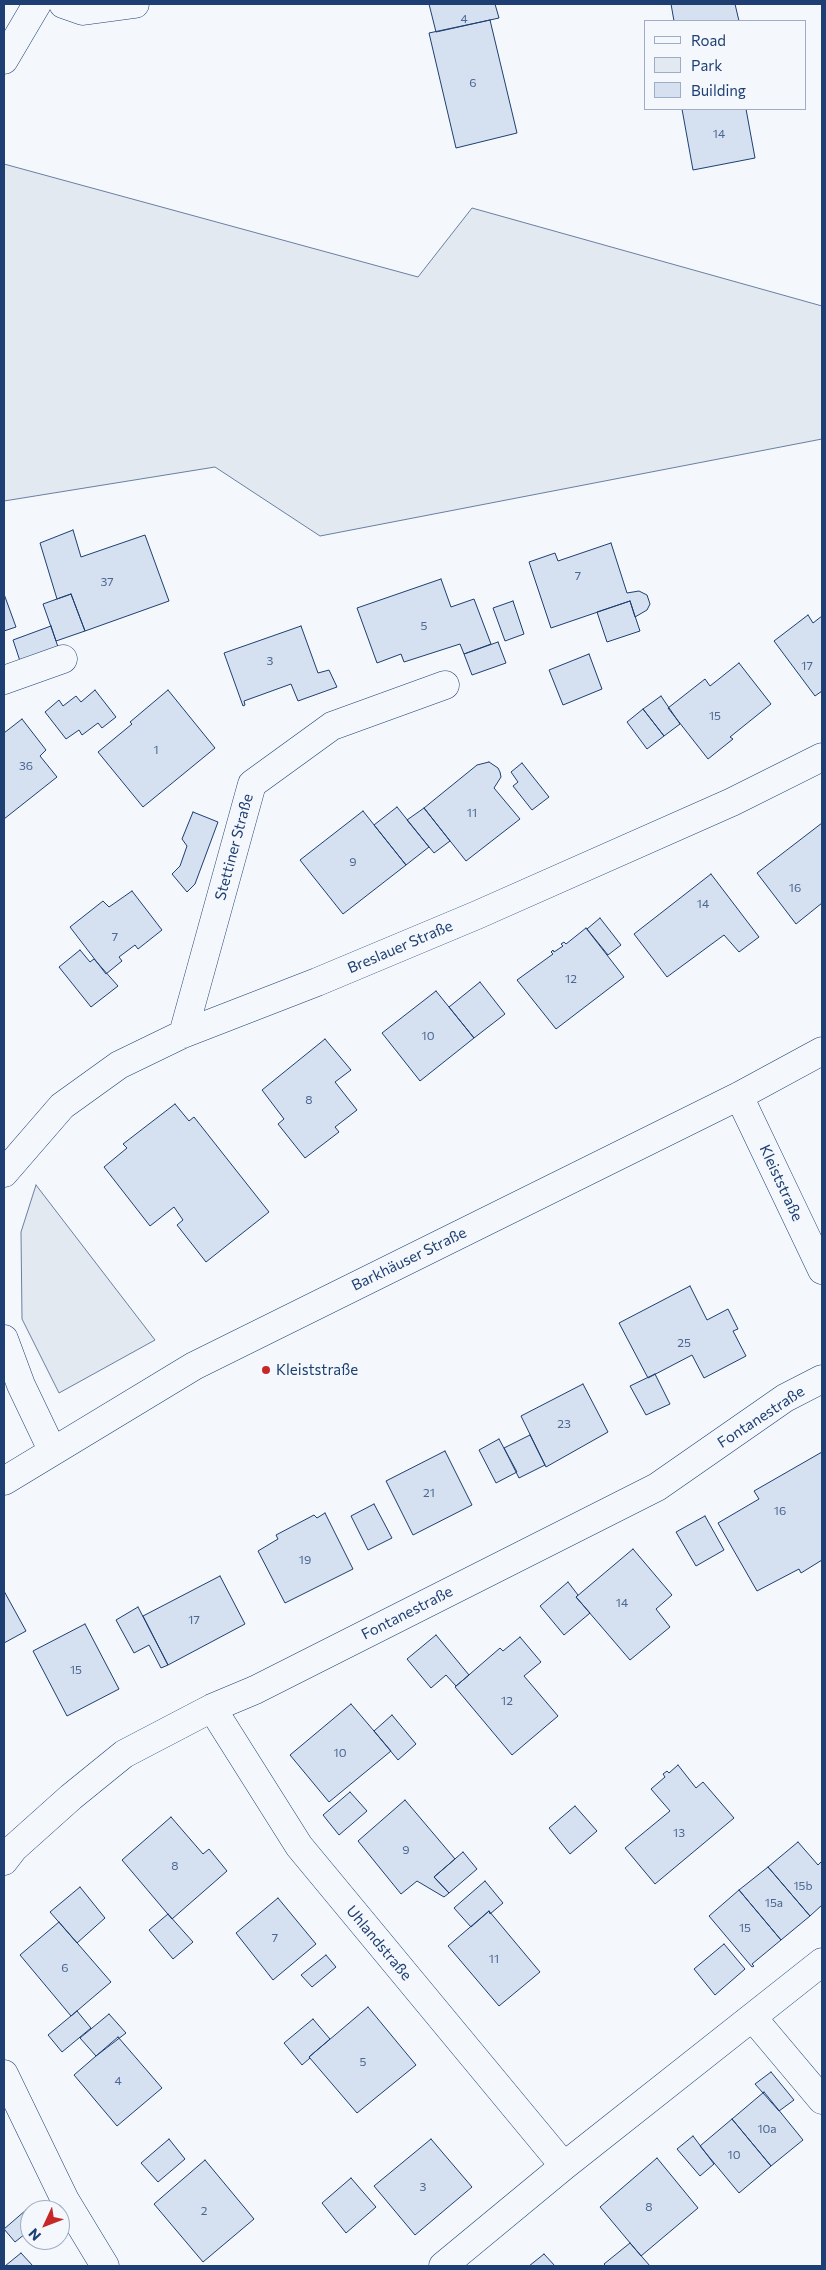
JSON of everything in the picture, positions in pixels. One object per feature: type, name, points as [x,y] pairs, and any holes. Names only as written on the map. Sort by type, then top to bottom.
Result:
[{"type":"street","points":[[4,60],[37,4]]},
{"type":"street","points":[[63,4],[83,11],[135,4]]},
{"type":"street","points":[[4,680],[62,659]]},
{"type":"street","name":"Stettiner Straße","points":[[183,1034],[252,784],[332,726],[445,685]]},
{"type":"street","name":"Breslauer Straße","points":[[4,1173],[62,1106],[119,1065],[183,1034],[317,982],[477,915],[722,806],[822,757]]},
{"type":"street","name":"Barkhäuser Straße","points":[[4,1480],[194,1366],[739,1096],[822,1051]]},
{"type":"street","name":"Kleiststraße","points":[[739,1096],[822,1270]]},
{"type":"street","points":[[4,1339],[21,1385],[52,1450]]},
{"type":"street","name":"Fontanestraße","points":[[4,1861],[14,1848],[124,1754],[212,1708],[256,1690],[657,1487],[785,1398],[822,1379]]},
{"type":"street","name":"Uhlandstraße","points":[[212,1708],[299,1846],[564,2166]]},
{"type":"street","points":[[443,2266],[564,2166],[822,1962]]},
{"type":"street","points":[[753,2018],[822,2100]]},
{"type":"street","points":[[4,2074],[65,2200],[105,2266]]},
{"type":"green space","points":[[4,164],[418,277],[472,208],[822,306],[822,439],[320,536],[215,467],[4,501]]},
{"type":"green space","points":[[36,1185],[155,1340],[59,1393],[22,1319],[21,1232]]},
{"type":"building","points":[[429,4],[495,4],[499,18],[436,32]]},
{"type":"building","points":[[671,4],[735,4],[739,20],[674,20]]},
{"type":"building","points":[[490,20],[517,133],[456,148],[429,33]]},
{"type":"building","points":[[682,110],[746,110],[755,158],[693,170]]},
{"type":"building","points":[[73,530],[81,557],[145,535],[169,601],[85,631],[71,594],[57,599],[40,543]]},
{"type":"building","points":[[611,543],[627,593],[639,591],[647,595],[650,604],[647,610],[635,617],[630,601],[551,628],[529,562],[555,553],[558,561]]},
{"type":"building","points":[[441,579],[451,607],[474,599],[491,644],[464,654],[460,644],[404,662],[401,654],[377,663],[357,608]]},
{"type":"building","points":[[4,594],[16,627],[4,631]]},
{"type":"building","points":[[71,594],[85,631],[56,641],[43,604]]},
{"type":"building","points":[[513,601],[524,634],[505,641],[493,608]]},
{"type":"building","points":[[630,601],[640,631],[607,642],[597,612]]},
{"type":"building","points":[[808,615],[813,623],[822,616],[822,691],[815,696],[774,641]]},
{"type":"building","points":[[51,626],[58,647],[20,661],[13,640]]},
{"type":"building","points":[[301,626],[318,673],[329,670],[337,687],[298,701],[291,684],[244,701],[245,705],[243,706],[224,653]]},
{"type":"building","points":[[498,642],[506,663],[472,675],[464,654]]},
{"type":"building","points":[[589,654],[602,689],[563,705],[549,670]]},
{"type":"building","points":[[739,663],[771,704],[730,737],[733,739],[708,759],[668,708],[705,679],[710,686]]},
{"type":"building","points":[[95,690],[116,717],[102,728],[98,723],[82,735],[79,730],[66,739],[45,712],[59,700],[63,706],[76,696],[81,702]]},
{"type":"building","points":[[168,690],[215,748],[143,807],[98,752],[132,724],[130,722]]},
{"type":"building","points":[[661,696],[680,724],[664,736],[643,709]]},
{"type":"building","points":[[643,709],[664,736],[647,749],[627,722]]},
{"type":"building","points":[[22,719],[46,750],[40,756],[57,777],[4,819],[4,733]]},
{"type":"building","points":[[489,762],[498,768],[501,777],[494,788],[520,819],[466,861],[424,808],[477,765]]},
{"type":"building","points":[[522,763],[549,797],[532,810],[513,786],[518,782],[511,772]]},
{"type":"building","points":[[397,807],[429,847],[406,865],[374,825]]},
{"type":"building","points":[[424,808],[450,841],[434,853],[407,820]]},
{"type":"building","points":[[363,811],[406,865],[343,914],[300,860]]},
{"type":"building","points":[[193,812],[218,822],[195,884],[187,892],[172,874],[180,866],[187,846],[182,839]]},
{"type":"building","points":[[822,823],[822,903],[796,924],[757,873]]},
{"type":"building","points":[[711,874],[759,937],[739,952],[724,935],[667,977],[634,934]]},
{"type":"building","points":[[132,891],[162,930],[138,949],[135,945],[119,957],[122,961],[106,974],[70,927],[103,901],[109,907]]},
{"type":"building","points":[[600,918],[621,945],[608,955],[587,929]]},
{"type":"building","points":[[586,928],[624,977],[556,1029],[517,980],[553,954],[551,952],[553,950],[554,952],[563,946],[561,944],[564,942],[566,944]]},
{"type":"building","points":[[80,950],[90,962],[94,959],[118,986],[91,1007],[59,967]]},
{"type":"building","points":[[480,982],[505,1014],[474,1038],[449,1007]]},
{"type":"building","points":[[436,991],[474,1038],[420,1081],[382,1033]]},
{"type":"building","points":[[325,1039],[351,1070],[335,1082],[357,1110],[335,1127],[339,1132],[305,1158],[278,1124],[284,1119],[262,1090]]},
{"type":"building","points":[[175,1104],[189,1121],[194,1117],[269,1212],[206,1262],[177,1225],[183,1220],[174,1207],[150,1226],[104,1167],[127,1148],[123,1144]]},
{"type":"building","points":[[690,1286],[707,1320],[728,1309],[738,1329],[733,1331],[746,1356],[704,1378],[692,1355],[648,1378],[619,1323]]},
{"type":"building","points":[[655,1374],[670,1404],[646,1415],[630,1386]]},
{"type":"building","points":[[583,1384],[608,1432],[546,1467],[521,1416]]},
{"type":"building","points":[[530,1435],[545,1465],[519,1478],[504,1448]]},
{"type":"building","points":[[499,1439],[517,1472],[496,1483],[479,1450]]},
{"type":"building","points":[[445,1451],[472,1505],[413,1535],[386,1481]]},
{"type":"building","points":[[822,1452],[822,1560],[801,1573],[799,1569],[757,1591],[718,1523],[759,1499],[754,1491]]},
{"type":"building","points":[[374,1504],[392,1538],[368,1550],[351,1516]]},
{"type":"building","points":[[325,1513],[353,1569],[285,1603],[258,1551],[278,1539],[276,1535],[314,1515],[317,1518]]},
{"type":"building","points":[[705,1516],[724,1550],[696,1566],[676,1532]]},
{"type":"building","points":[[633,1549],[672,1595],[656,1609],[670,1627],[630,1660],[576,1597]]},
{"type":"building","points":[[220,1576],[245,1624],[168,1665],[143,1616]]},
{"type":"building","points":[[568,1582],[578,1595],[576,1597],[590,1613],[564,1635],[540,1606]]},
{"type":"building","points":[[4,1591],[26,1631],[4,1643]]},
{"type":"building","points":[[138,1607],[168,1665],[161,1668],[149,1645],[134,1653],[116,1620]]},
{"type":"building","points":[[85,1624],[119,1689],[67,1716],[33,1651]]},
{"type":"building","points":[[436,1635],[469,1675],[456,1686],[446,1675],[431,1688],[407,1659]]},
{"type":"building","points":[[520,1637],[541,1662],[524,1676],[558,1716],[512,1755],[455,1687],[500,1648],[503,1651]]},
{"type":"building","points":[[351,1704],[391,1751],[329,1802],[290,1755]]},
{"type":"building","points":[[392,1715],[416,1744],[398,1760],[374,1731]]},
{"type":"building","points":[[678,1765],[696,1788],[703,1782],[734,1818],[655,1884],[625,1848],[670,1811],[651,1789],[665,1777],[663,1774],[667,1771],[669,1773]]},
{"type":"building","points":[[350,1792],[367,1811],[339,1835],[323,1815]]},
{"type":"building","points":[[405,1800],[455,1859],[434,1877],[449,1893],[444,1897],[417,1881],[401,1894],[358,1841]]},
{"type":"building","points":[[575,1806],[597,1831],[570,1854],[549,1828]]},
{"type":"building","points":[[171,1817],[203,1854],[209,1849],[227,1871],[172,1919],[122,1860]]},
{"type":"building","points":[[798,1842],[818,1865],[822,1861],[822,1905],[810,1916],[768,1867]]},
{"type":"building","points":[[463,1852],[477,1869],[449,1893],[434,1877]]},
{"type":"building","points":[[768,1867],[810,1916],[781,1940],[739,1890]]},
{"type":"building","points":[[485,1881],[503,1903],[490,1914],[489,1911],[471,1927],[454,1908]]},
{"type":"building","points":[[80,1887],[105,1918],[77,1943],[50,1912]]},
{"type":"building","points":[[739,1890],[781,1940],[752,1964],[754,1966],[752,1967],[709,1916]]},
{"type":"building","points":[[278,1898],[316,1944],[273,1980],[236,1933]]},
{"type":"building","points":[[489,1911],[540,1972],[499,2006],[448,1946]]},
{"type":"building","points":[[168,1914],[193,1942],[173,1959],[149,1930]]},
{"type":"building","points":[[59,1922],[111,1982],[71,2016],[20,1955]]},
{"type":"building","points":[[724,1944],[745,1969],[715,1995],[694,1969]]},
{"type":"building","points":[[326,1955],[336,1967],[312,1987],[301,1975]]},
{"type":"building","points":[[368,2007],[416,2065],[357,2113],[309,2057]]},
{"type":"building","points":[[77,2011],[91,2028],[62,2052],[48,2035]]},
{"type":"building","points":[[109,2014],[126,2033],[96,2056],[80,2038]]},
{"type":"building","points":[[313,2019],[330,2039],[302,2065],[284,2043]]},
{"type":"building","points":[[118,2037],[162,2088],[117,2126],[74,2075]]},
{"type":"building","points":[[771,2072],[794,2100],[779,2111],[755,2084]]},
{"type":"building","points":[[764,2092],[803,2140],[771,2166],[732,2119]]},
{"type":"building","points":[[732,2119],[771,2166],[739,2193],[700,2146]]},
{"type":"building","points":[[693,2136],[714,2164],[700,2176],[677,2149]]},
{"type":"building","points":[[169,2139],[185,2159],[158,2182],[141,2163]]},
{"type":"building","points":[[431,2139],[472,2187],[415,2235],[374,2186]]},
{"type":"building","points":[[657,2158],[698,2208],[641,2256],[600,2207]]},
{"type":"building","points":[[205,2160],[254,2219],[203,2262],[154,2204]]},
{"type":"building","points":[[351,2178],[376,2207],[346,2233],[322,2203]]},
{"type":"building","points":[[20,2215],[20,2238],[15,2242],[4,2229]]},
{"type":"building","points":[[630,2243],[650,2266],[606,2266],[604,2264]]},
{"type":"building","points":[[21,2253],[33,2266],[5,2266]]},
{"type":"building","points":[[544,2254],[555,2266],[529,2266]]},
{"type":"place","name":"Kleiststraße","points":[[266,1370]]}]
